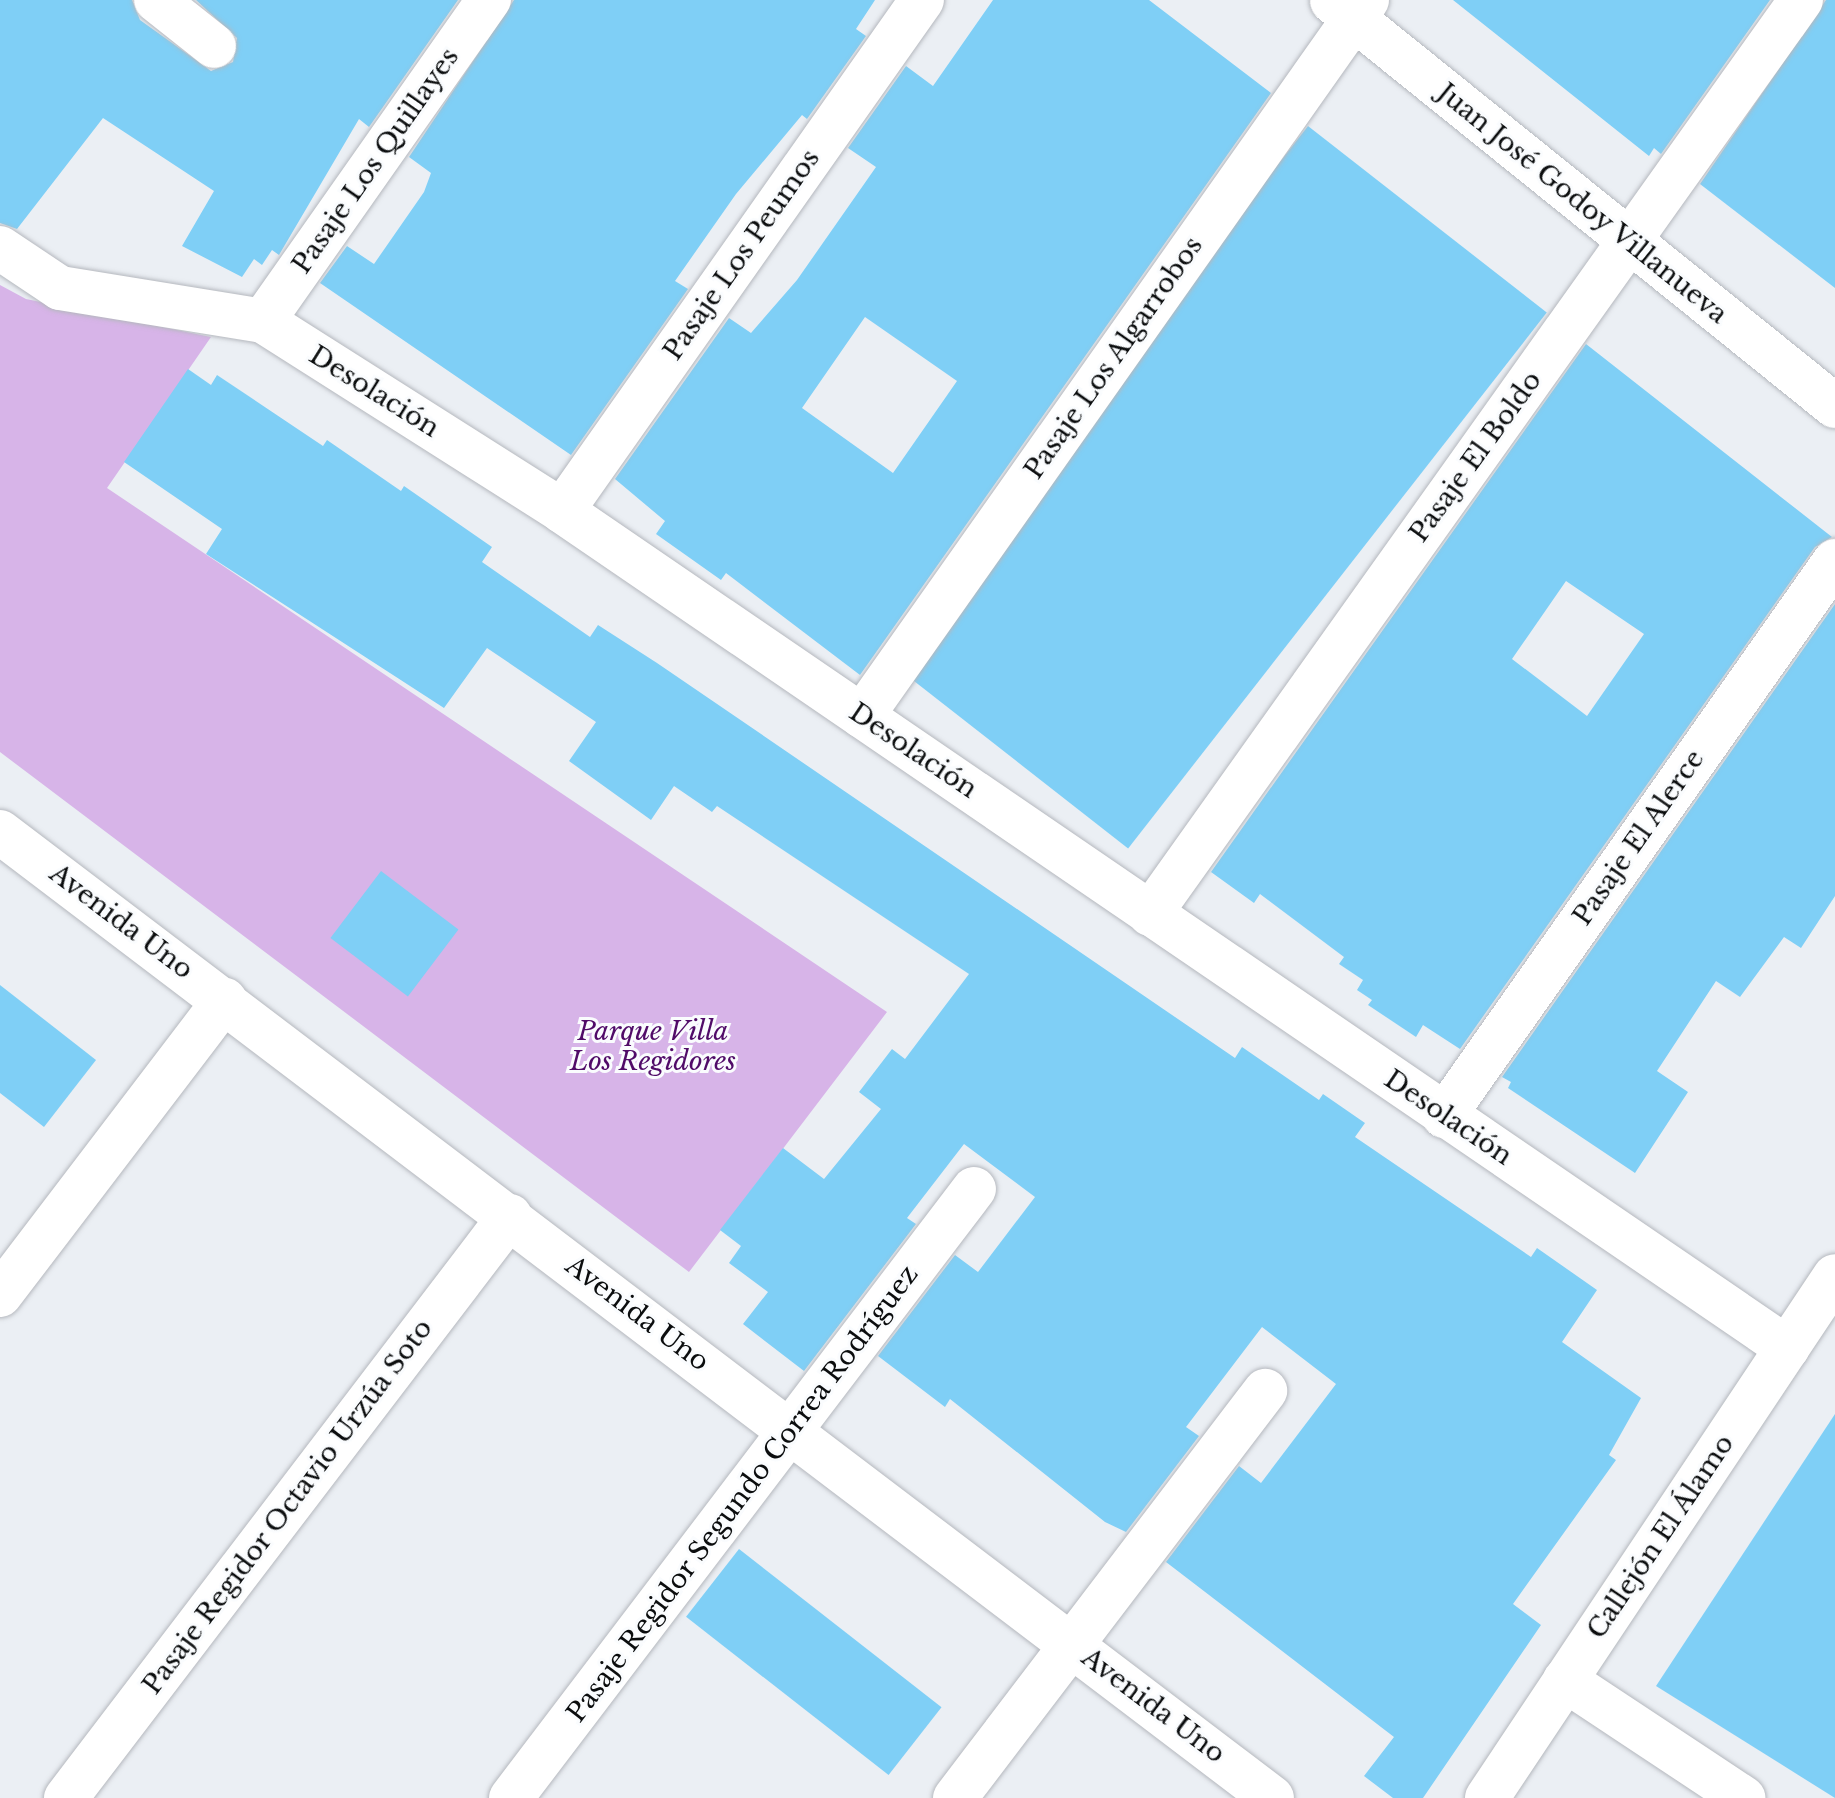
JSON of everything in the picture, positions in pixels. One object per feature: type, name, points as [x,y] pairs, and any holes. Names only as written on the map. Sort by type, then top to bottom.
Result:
[{"type":"street","points":[[156,0],[214,46]]},
{"type":"street","name":"Pasaje Los Quillayes","points":[[263,321],[489,0]]},
{"type":"street","name":"Pasaje Los Peumos","points":[[562,511],[922,0]]},
{"type":"street","name":"Pasaje El Boldo","points":[[1150,914],[1801,0]]},
{"type":"street","name":"Juan José Godoy Villanueva","points":[[1350,6],[1628,244],[1835,406]]},
{"type":"street","name":"Pasaje Los Algarrobos","points":[[862,716],[1350,6]]},
{"type":"street","name":"Desolación","points":[[0,248],[60,288],[263,321],[562,511],[1787,1348]]},
{"type":"street","name":"Pasaje El Alerce","points":[[1444,1116],[1835,561]]},
{"type":"street","name":"Avenida Uno","points":[[0,832],[510,1216],[1272,1798]]},
{"type":"street","points":[[0,1295],[225,1000]]},
{"type":"street","name":"Pasaje Regidor Segundo Correa Rodríguez","points":[[511,1798],[974,1189]]},
{"type":"street","name":"Pasaje Regidor Octavio Urzúa Soto","points":[[66,1798],[510,1216]]},
{"type":"street","name":"Callejón El Álamo","points":[[1487,1798],[1835,1276]]},
{"type":"street","points":[[955,1798],[1265,1391]]},
{"type":"street","points":[[1565,1680],[1743,1798]]},
{"type":"green space","name":"Parque Villa Los Regidores","points":[[0,285],[26,299],[211,337],[107,488],[887,1012],[689,1272],[0,752]]},
{"type":"building","points":[[0,0],[132,0],[140,20],[211,71],[233,62],[237,38],[196,0],[458,0],[369,127],[359,119],[279,255],[272,250],[262,265],[254,259],[242,277],[182,246],[214,191],[103,118],[17,229],[0,223]]},
{"type":"building","points":[[514,0],[875,0],[856,29],[866,36],[807,119],[802,115],[736,194],[675,281],[688,289],[571,455],[320,283],[347,246],[374,264],[424,192],[431,173],[409,157]]},
{"type":"building","points":[[993,0],[1149,0],[1271,93],[860,675],[726,573],[721,580],[656,534],[665,521],[615,479],[729,318],[751,333],[797,280],[876,167],[848,148],[906,66],[933,86]],"holes":[[[865,317],[957,381],[893,473],[802,408]]]},
{"type":"building","points":[[1453,0],[1770,0],[1661,154],[1654,148],[1649,156]]},
{"type":"building","points":[[1826,0],[1835,0],[1835,288],[1700,184]]},
{"type":"building","points":[[1308,126],[1547,313],[1128,848],[889,662]]},
{"type":"building","points":[[1586,344],[1832,537],[1815,547],[1460,1049],[1423,1025],[1416,1037],[1368,1005],[1372,1000],[1357,990],[1363,980],[1339,964],[1344,957],[1260,894],[1254,903],[1211,872]],"holes":[[[1566,581],[1644,634],[1587,716],[1512,659]]]},
{"type":"building","points":[[188,369],[211,385],[217,375],[323,446],[327,440],[401,491],[404,486],[492,547],[482,562],[590,637],[598,625],[657,663],[1235,1058],[1242,1047],[1319,1100],[1323,1094],[1365,1123],[1355,1137],[1531,1257],[1537,1248],[1597,1290],[1562,1342],[1641,1398],[1609,1455],[1616,1460],[1513,1604],[1541,1625],[1423,1798],[1393,1798],[1364,1776],[1394,1737],[1166,1562],[1239,1466],[1261,1483],[1336,1384],[1262,1327],[1186,1427],[1199,1436],[1126,1532],[1105,1522],[950,1399],[945,1407],[878,1356],[955,1255],[978,1272],[1035,1197],[964,1144],[907,1218],[916,1224],[804,1371],[743,1324],[768,1292],[729,1263],[741,1246],[720,1230],[783,1148],[824,1179],[881,1109],[859,1092],[892,1049],[905,1059],[969,974],[717,806],[712,812],[674,786],[651,820],[569,761],[596,722],[487,648],[444,708],[206,554],[222,529],[124,462]]},
{"type":"building","points":[[1835,604],[1835,896],[1801,948],[1784,937],[1740,997],[1716,981],[1657,1071],[1688,1092],[1635,1173],[1508,1088],[1511,1082],[1502,1077]]},
{"type":"building","points":[[381,871],[458,929],[408,996],[330,938]]},
{"type":"building","points":[[0,985],[96,1060],[44,1127],[0,1093]]},
{"type":"building","points":[[1835,1414],[1835,1798],[1656,1686]]},
{"type":"building","points":[[739,1549],[942,1707],[889,1775],[686,1617]]}]
